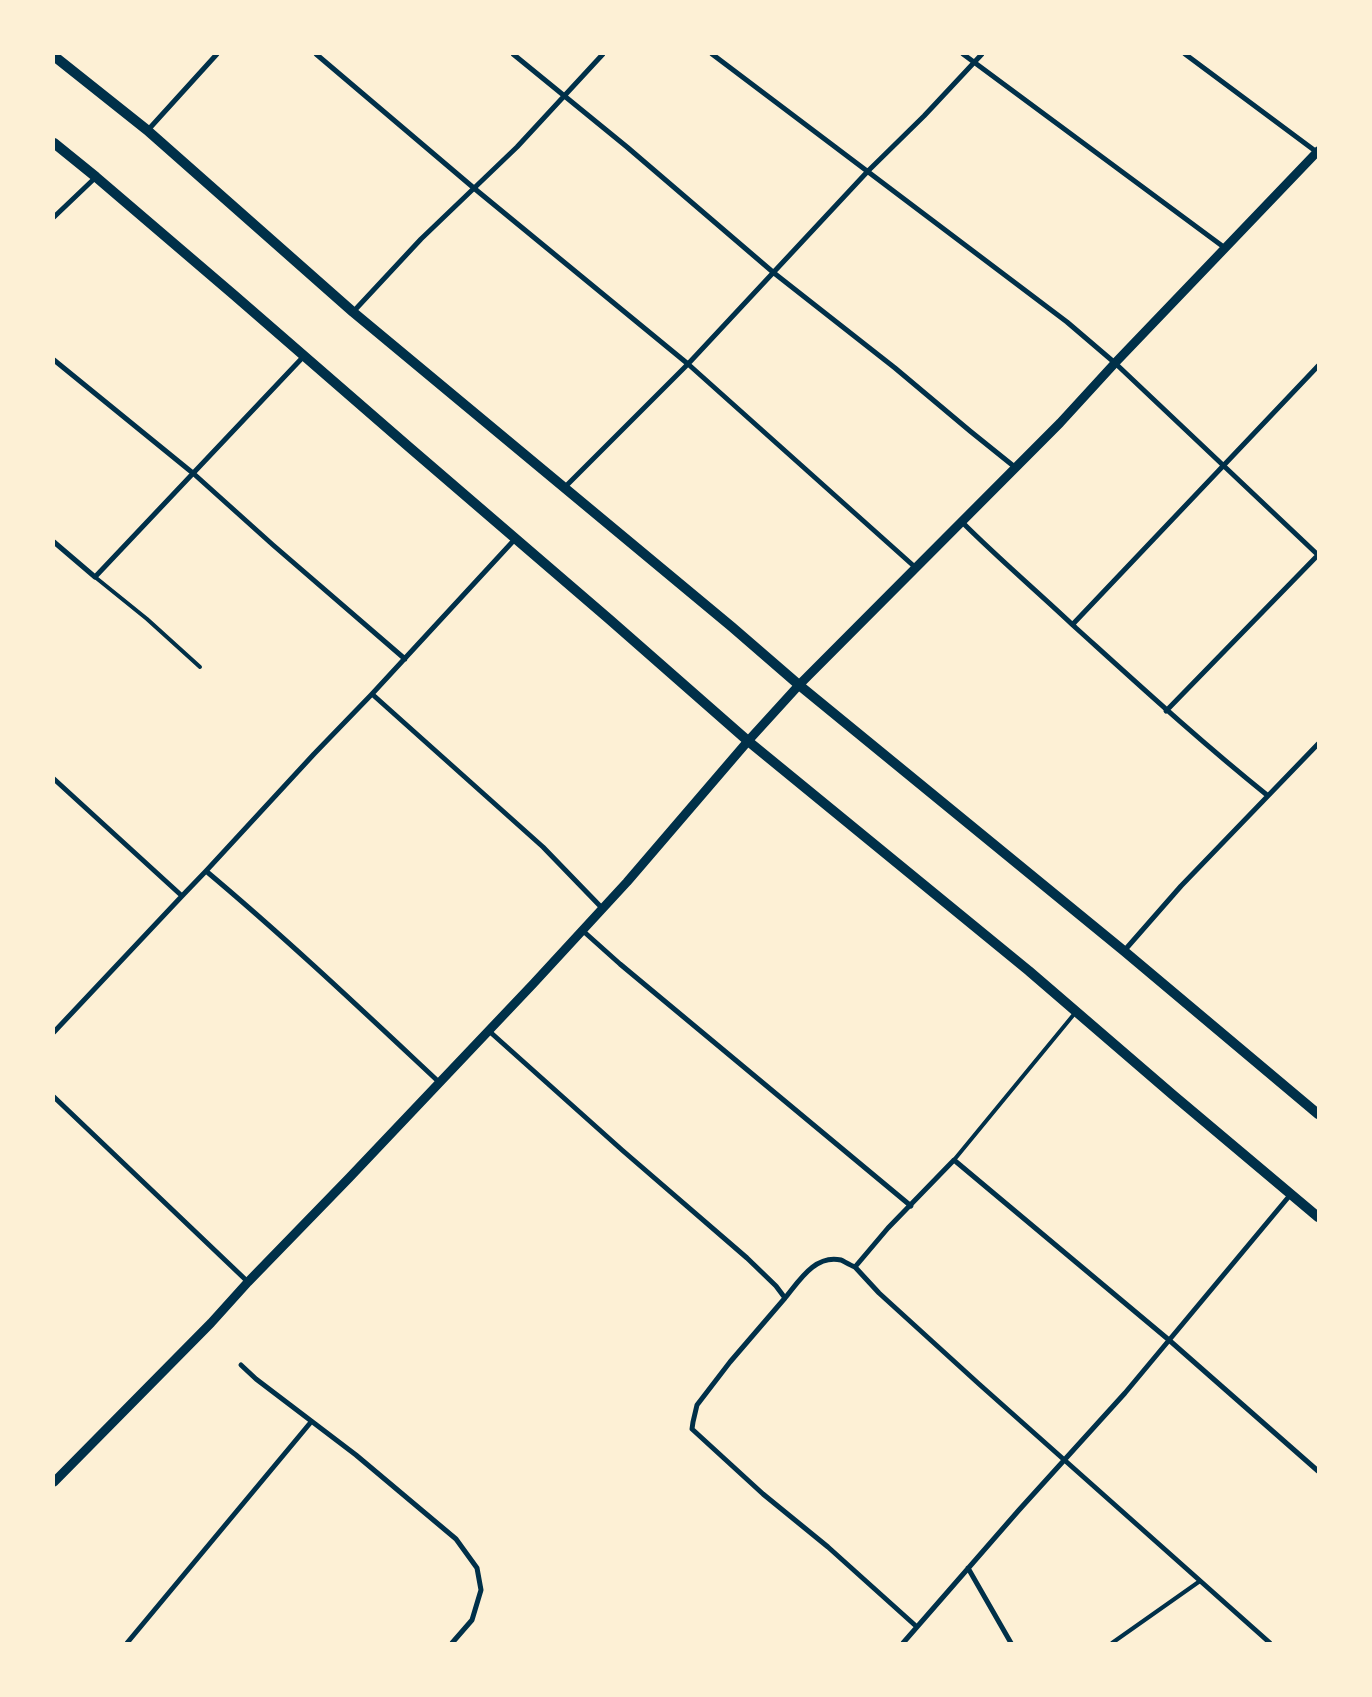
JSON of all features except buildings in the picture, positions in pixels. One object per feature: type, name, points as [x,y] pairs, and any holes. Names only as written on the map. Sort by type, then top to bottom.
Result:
[{"type":"main road","points":[[54,56],[147,130],[353,312],[732,627],[798,685],[1124,951],[1318,1114]]},
{"type":"main road","points":[[54,143],[516,538],[748,741],[1022,965],[1318,1217]]},
{"type":"street","points":[[147,130],[217,54]]},
{"type":"street","points":[[316,54],[475,189],[688,364],[916,568]]},
{"type":"street","points":[[513,54],[627,147],[774,272],[895,368],[1016,468]]},
{"type":"street","points":[[353,312],[421,239],[517,147],[603,54]]},
{"type":"street","points":[[712,54],[1053,312],[1115,363],[1318,555],[1166,711]]},
{"type":"street","points":[[963,54],[1225,248]]},
{"type":"street","points":[[564,488],[688,364],[868,171],[924,116],[982,54]]},
{"type":"street","points":[[54,1482],[212,1323],[248,1282],[489,1031],[627,882],[798,685],[1060,423],[1115,363],[1318,152],[1185,54]]},
{"type":"street","points":[[54,216],[96,177]]},
{"type":"street","points":[[54,542],[96,577],[304,356]]},
{"type":"street","points":[[54,360],[194,474],[405,659]]},
{"type":"street","points":[[1073,624],[1318,366]]},
{"type":"street","points":[[962,522],[1022,581],[1073,624],[1166,711],[1215,754],[1267,795]]},
{"type":"street","points":[[54,1032],[206,872],[516,538]]},
{"type":"street","points":[[372,694],[543,848],[602,908]]},
{"type":"street","points":[[1124,951],[1181,886],[1318,744]]},
{"type":"street","points":[[54,779],[182,896]]},
{"type":"street","points":[[206,872],[288,942],[440,1083]]},
{"type":"street","points":[[582,930],[620,964],[911,1206]]},
{"type":"street","points":[[489,1031],[747,1258],[776,1286],[785,1298]]},
{"type":"street","points":[[54,1097],[248,1282]]},
{"type":"street","points":[[855,1267],[888,1228],[954,1160],[1169,1340],[1318,1471]]},
{"type":"street","points":[[903,1643],[1125,1393],[1291,1194]]},
{"type":"street","points":[[917,1627],[828,1547],[763,1494],[692,1429],[697,1405],[710,1387],[806,1272],[816,1264],[827,1260],[840,1260],[855,1267],[894,1306],[979,1384],[1270,1643]]},
{"type":"street","points":[[241,1365],[311,1422],[356,1455],[456,1539],[477,1568],[480,1590],[472,1620],[452,1643]]},
{"type":"street","points":[[127,1643],[311,1422]]},
{"type":"street","points":[[968,1568],[1011,1643]]},
{"type":"lane","points":[[96,577],[147,619],[200,667]]},
{"type":"lane","points":[[954,1160],[1076,1012]]},
{"type":"lane","points":[[1112,1643],[1200,1581]]}]
